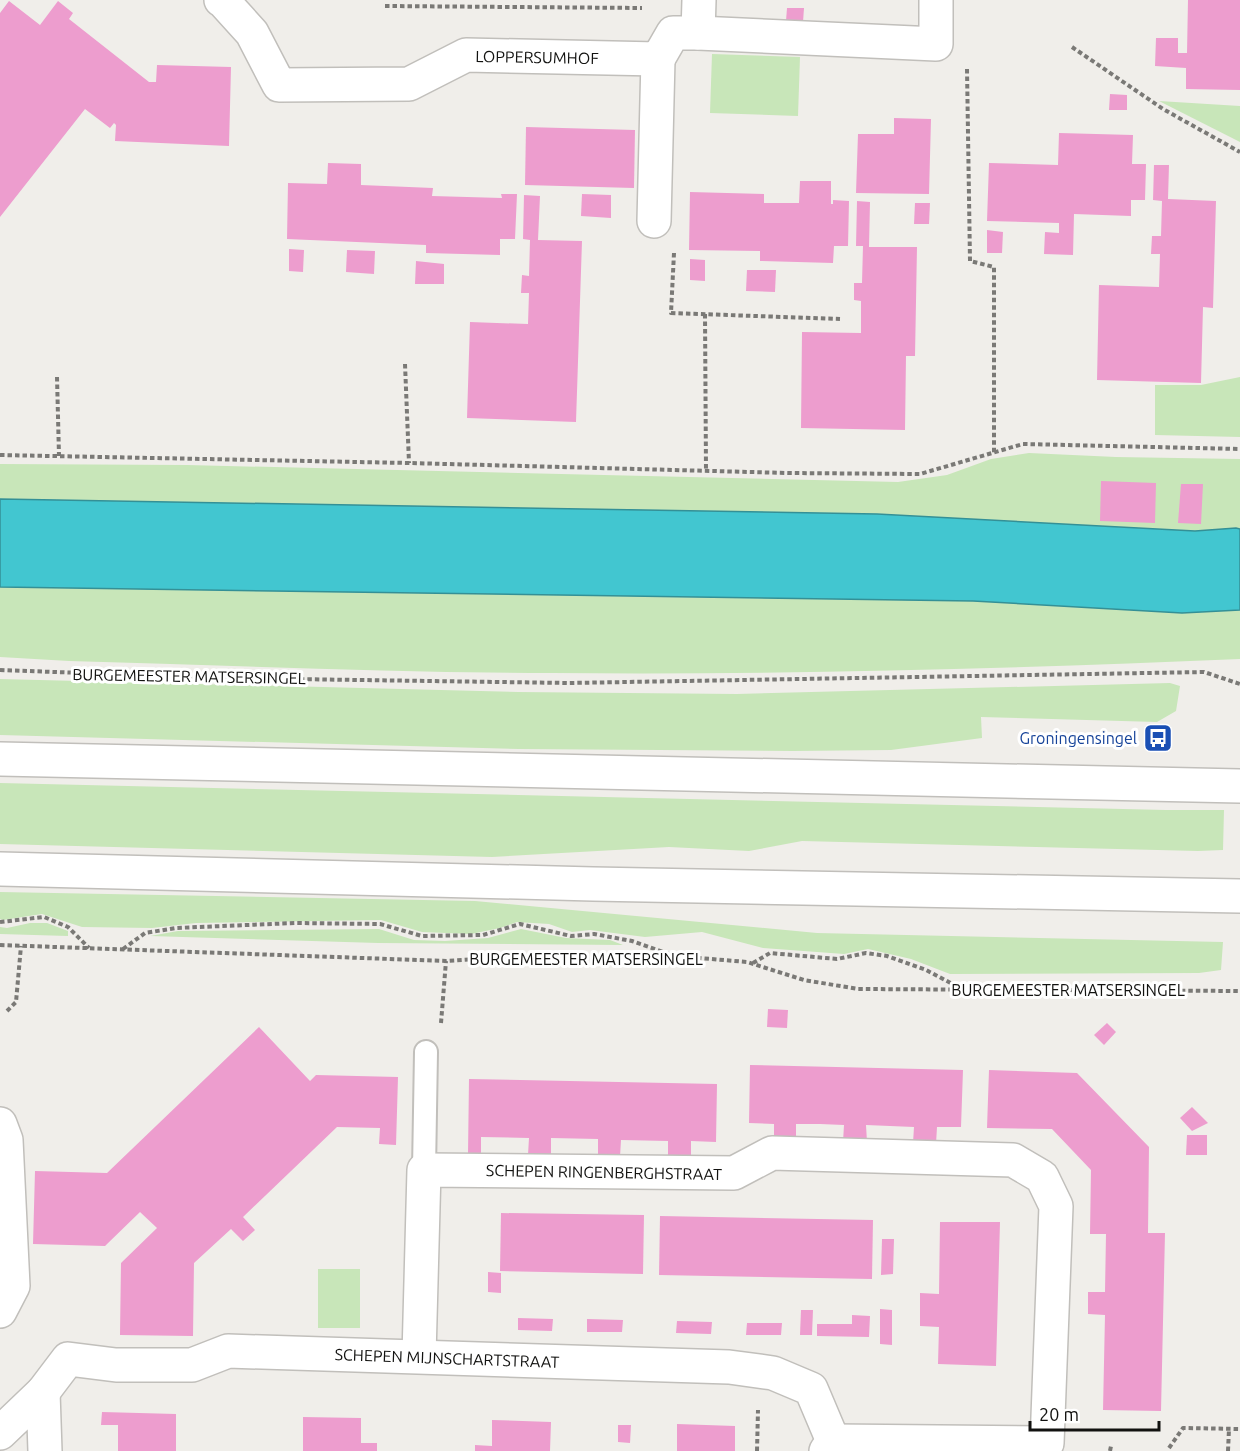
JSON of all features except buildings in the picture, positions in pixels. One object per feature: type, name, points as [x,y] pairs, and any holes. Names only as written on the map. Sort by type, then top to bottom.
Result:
[{"type":"street","name":"LOPPERSUMHOF","points":[[220,0],[252,33],[279,85],[409,84],[466,55],[676,42],[936,44],[936,0]]},
{"type":"street","points":[[654,221],[676,42],[699,0]]},
{"type":"street","points":[[0,759],[1240,786]]},
{"type":"street","points":[[0,869],[593,884],[1240,896]]},
{"type":"street","points":[[0,1124],[6,1140],[13,1286],[0,1311]]},
{"type":"street","name":"SCHEPEN RINGENBERGHSTRAAT","points":[[424,1170],[734,1173],[772,1153],[1013,1160],[1042,1177],[1056,1206],[1047,1443],[830,1446]]},
{"type":"street","points":[[419,1356],[424,1170]]},
{"type":"street","name":"SCHEPEN MIJNSCHARTSTRAAT","points":[[43,1392],[68,1359],[116,1365],[192,1365],[228,1351],[729,1367],[773,1373],[810,1389],[830,1446]]},
{"type":"street","points":[[0,1433],[43,1392]]},
{"type":"street","points":[[43,1392],[45,1451]]},
{"type":"lane","points":[[424,1170],[426,1052]]},
{"type":"path","points":[[385,6],[653,9],[676,42]]},
{"type":"path","points":[[1072,47],[1163,109],[1240,152]]},
{"type":"path","points":[[967,67],[970,261],[994,267],[994,453]]},
{"type":"path","points":[[654,221],[653,233],[675,234],[671,313],[840,319]]},
{"type":"path","points":[[705,314],[706,471]]},
{"type":"path","points":[[405,364],[409,463]]},
{"type":"path","points":[[57,377],[59,456]]},
{"type":"path","points":[[0,455],[920,474],[1023,444],[1240,449]]},
{"type":"path","name":"BURGEMEESTER MATSERSINGEL","points":[[0,670],[221,678],[569,683],[1204,672],[1240,684]]},
{"type":"path","points":[[0,922],[44,917],[68,927],[90,948]]},
{"type":"path","points":[[122,950],[145,933],[176,928],[295,923],[380,924],[422,936],[483,935],[519,924],[571,936],[594,934],[632,941],[675,956]]},
{"type":"path","name":"BURGEMEESTER MATSERSINGEL","points":[[0,945],[446,961],[509,957],[675,956],[753,963],[804,980],[858,989],[1240,991]]},
{"type":"path","points":[[7,1011],[16,1002],[21,946]]},
{"type":"path","points":[[753,963],[770,953],[837,959],[866,953],[887,956],[926,970],[965,990]]},
{"type":"path","points":[[426,1052],[442,1022],[446,961]]},
{"type":"path","points":[[1169,1448],[1183,1428],[1240,1429]]},
{"type":"path","points":[[1228,1451],[1229,1429]]},
{"type":"green space","points":[[712,54],[800,57],[798,116],[710,113]]},
{"type":"green space","points":[[1159,101],[1240,106],[1240,142]]},
{"type":"green space","points":[[1240,377],[1240,437],[1155,435],[1155,385],[1201,385]]},
{"type":"green space","points":[[1029,453],[1240,459],[1240,529],[1196,531],[877,514],[0,499],[0,464],[187,465],[898,482],[947,475],[991,459]]},
{"type":"green space","points":[[0,587],[973,601],[1182,613],[1240,610],[1240,659],[896,670],[492,673],[0,657]]},
{"type":"green space","points":[[0,679],[518,692],[737,694],[1170,683],[1180,686],[1176,711],[1157,722],[981,717],[982,738],[891,750],[793,751],[519,749],[0,735]]},
{"type":"green space","points":[[0,783],[1224,810],[1223,850],[802,841],[749,851],[669,847],[492,857],[0,844]]},
{"type":"green space","points":[[0,892],[475,901],[817,933],[1223,942],[1221,970],[1199,973],[950,974],[911,959],[868,949],[844,954],[763,948],[702,932],[645,937],[590,930],[572,932],[549,924],[517,922],[471,934],[422,932],[381,920],[196,923],[152,928],[82,927],[42,914],[0,919]]},
{"type":"green space","points":[[30,923],[47,923],[68,931],[68,936],[0,934],[0,927],[7,928]]},
{"type":"green space","points":[[379,929],[414,940],[445,941],[488,938],[521,929],[566,938],[610,940],[623,945],[378,943],[150,936],[178,931]]},
{"type":"green space","points":[[318,1269],[360,1269],[360,1328],[318,1328]]},
{"type":"water","points":[[0,499],[877,514],[1195,531],[1236,528],[1240,529],[1240,610],[1182,613],[973,601],[0,587]]},
{"type":"place","name":"Groningensingel","points":[[1158,738]]}]
